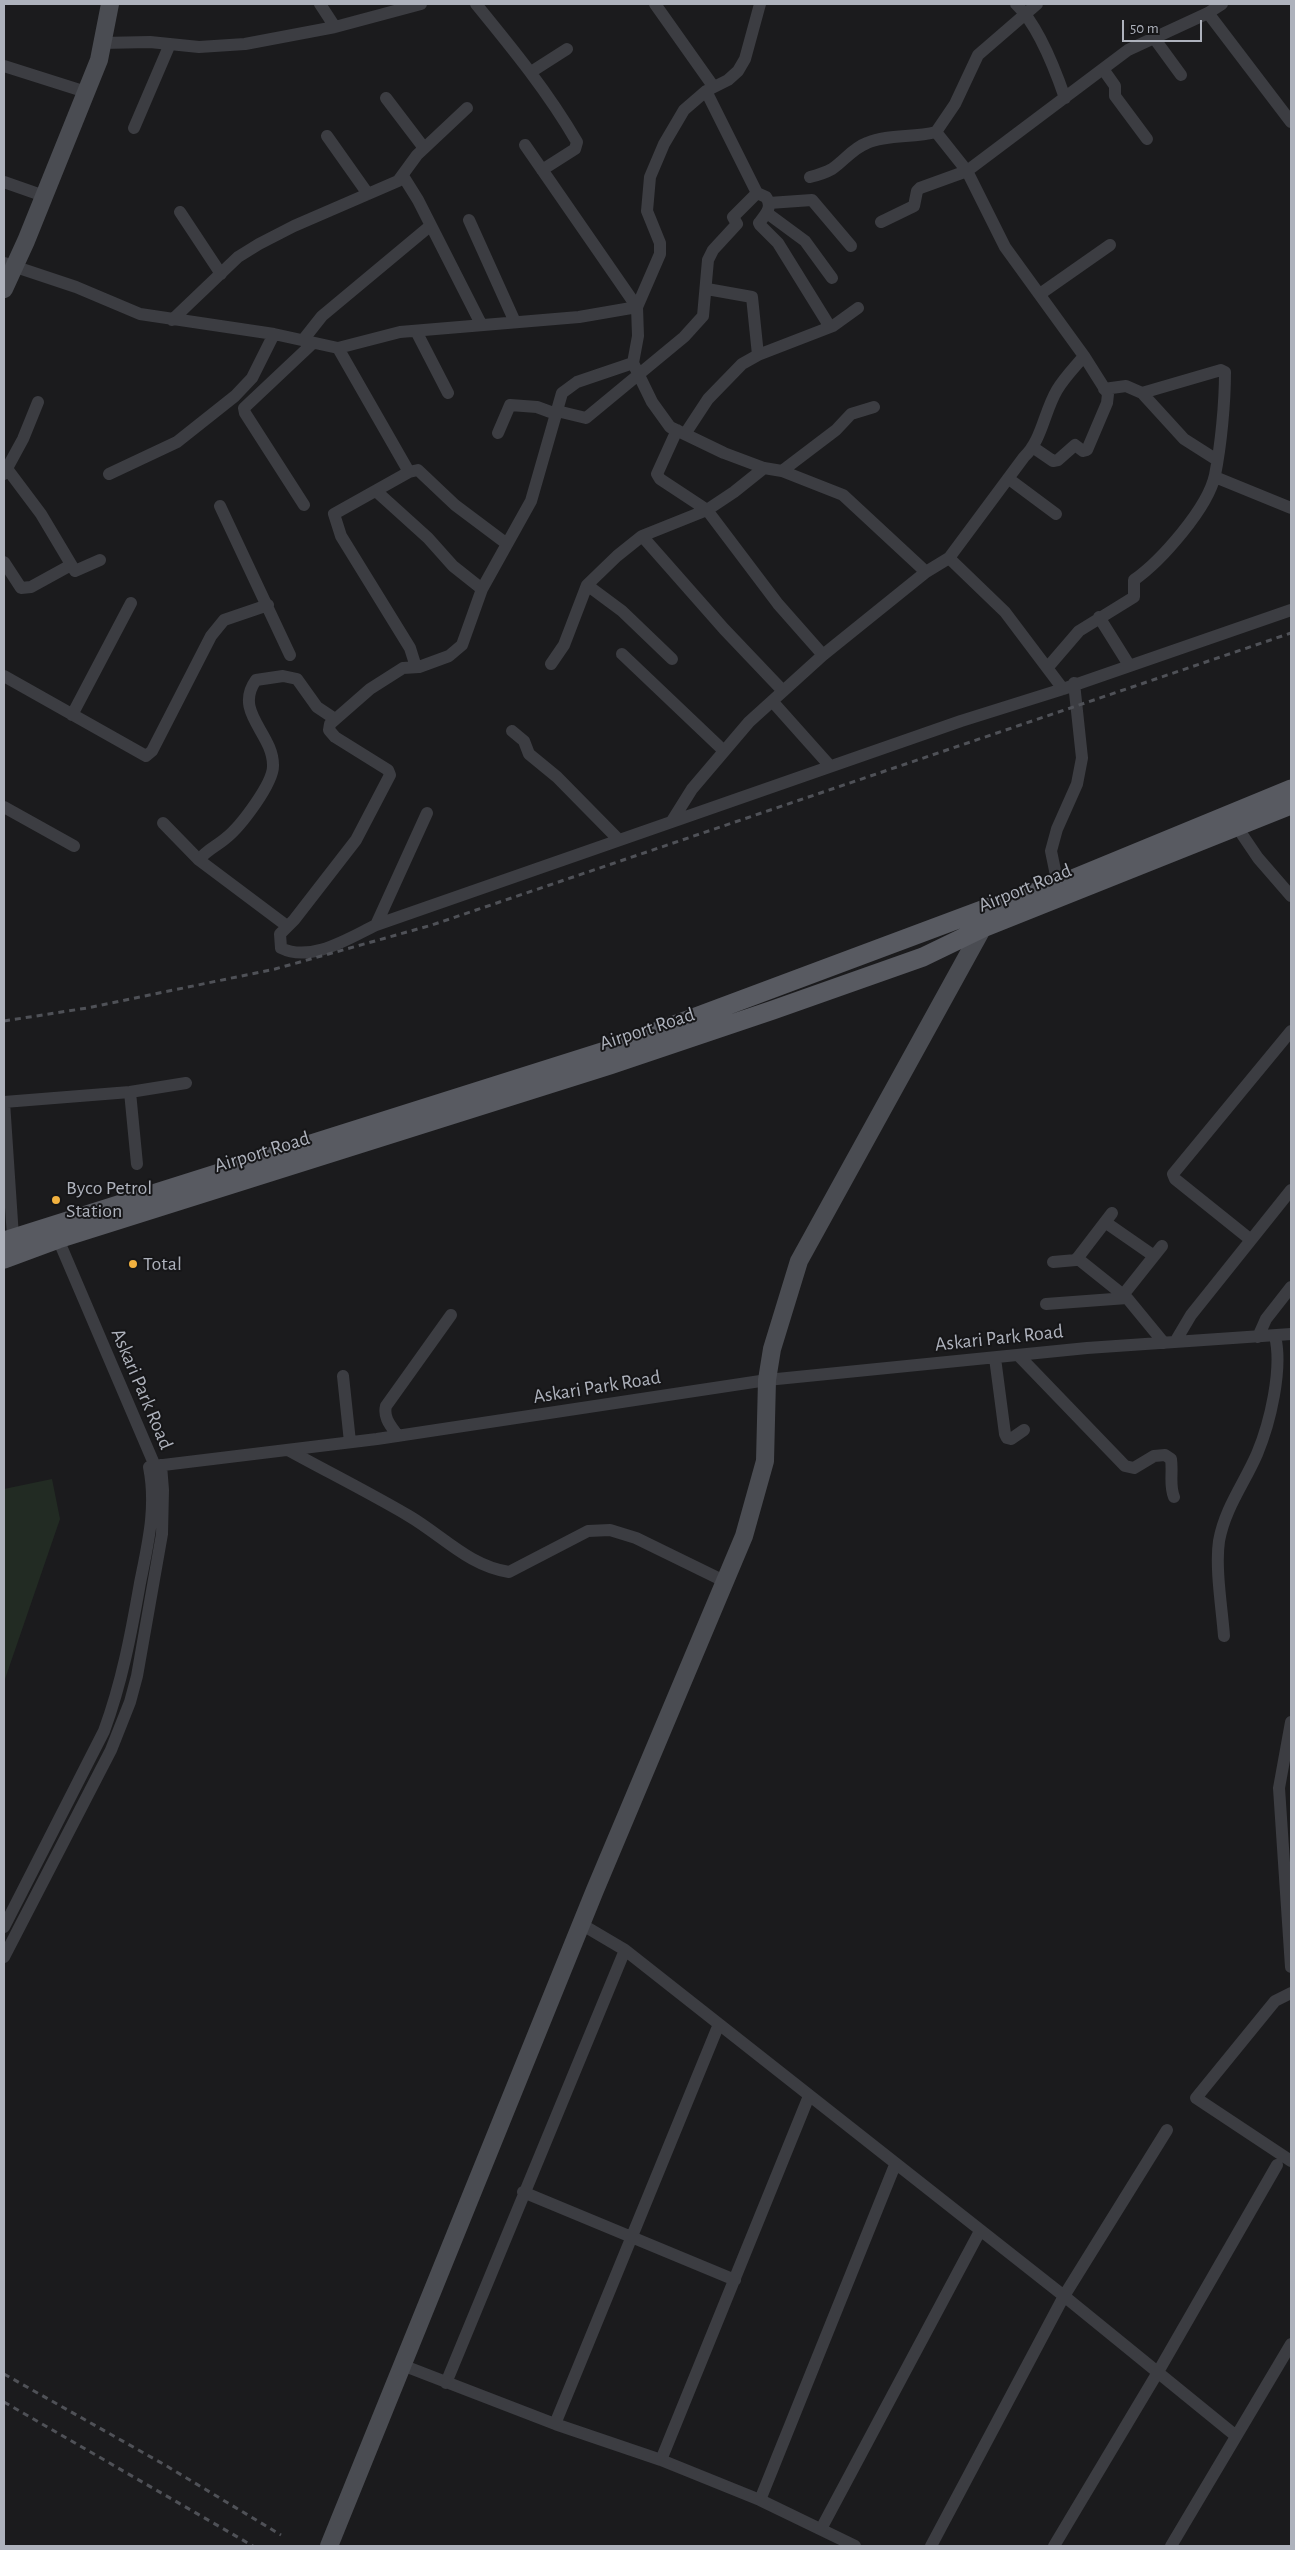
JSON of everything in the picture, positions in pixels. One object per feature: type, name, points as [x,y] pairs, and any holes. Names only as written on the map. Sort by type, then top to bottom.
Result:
[{"type":"main road","name":"Airport Road","points":[[9,1239],[604,1050],[993,906],[1058,884],[1291,789]]},
{"type":"main road","name":"Airport Road","points":[[4,1260],[58,1239],[387,1136],[736,1022],[923,957],[983,928],[1291,804]]},
{"type":"street","points":[[4,289],[9,264],[44,196],[99,60],[110,4]]},
{"type":"street","points":[[320,4],[335,27]]},
{"type":"street","points":[[101,43],[170,44],[199,47],[245,44],[335,27],[407,6],[421,4]]},
{"type":"street","points":[[476,4],[562,115],[577,142],[575,148],[542,170]]},
{"type":"street","points":[[655,4],[710,89],[757,193],[766,197],[768,208],[814,251],[832,278]]},
{"type":"street","points":[[760,4],[745,60],[738,71],[728,80],[710,89],[684,110],[664,144],[650,177],[646,211],[660,243],[660,254],[637,307],[636,368],[652,402],[670,427],[764,468],[782,471],[843,496],[926,572]]},
{"type":"street","points":[[1016,4],[1027,14],[1058,76],[1065,98]]},
{"type":"street","points":[[810,177],[834,168],[844,157],[866,143],[894,137],[917,137],[936,132],[955,104],[978,55],[1037,4]]},
{"type":"street","points":[[881,222],[914,206],[917,191],[920,188],[967,171],[1128,50],[1208,13],[1222,4]]},
{"type":"street","points":[[1208,13],[1291,122]]},
{"type":"street","points":[[1154,38],[1181,75]]},
{"type":"street","points":[[134,128],[170,44]]},
{"type":"street","points":[[530,72],[567,49]]},
{"type":"street","points":[[4,66],[86,92]]},
{"type":"street","points":[[1103,69],[1114,86],[1115,96],[1148,139]]},
{"type":"street","points":[[386,98],[424,148]]},
{"type":"street","points":[[172,320],[238,257],[258,244],[398,181],[403,176],[408,165],[424,148],[467,108]]},
{"type":"street","points":[[936,132],[967,171],[1005,247],[1084,356],[1108,394],[1107,403],[1086,450],[1083,451],[1075,445],[1058,460],[1053,461],[1034,448]]},
{"type":"street","points":[[327,136],[368,194]]},
{"type":"street","points":[[525,145],[637,307]]},
{"type":"street","points":[[403,176],[418,200],[481,324]]},
{"type":"street","points":[[4,182],[44,196]]},
{"type":"street","points":[[498,433],[510,405],[538,407],[586,418],[636,368],[684,337],[703,316],[707,289],[708,260],[713,250],[737,224],[733,217],[757,193]]},
{"type":"street","points":[[830,327],[781,248],[759,223],[768,208],[812,200],[851,246]]},
{"type":"street","points":[[180,212],[220,274]]},
{"type":"street","points":[[469,220],[515,322]]},
{"type":"street","points":[[304,505],[245,414],[244,408],[308,342],[322,316],[430,226]]},
{"type":"street","points":[[1040,294],[1110,245]]},
{"type":"street","points":[[9,264],[76,287],[140,314],[274,334],[338,348],[354,342],[416,330],[579,317],[637,307]]},
{"type":"street","points":[[707,289],[752,296],[758,355]]},
{"type":"street","points":[[824,655],[778,604],[707,510],[660,480],[657,474],[681,432],[713,393],[742,364],[758,355],[830,327],[858,308]]},
{"type":"street","points":[[416,330],[448,393]]},
{"type":"street","points":[[108,474],[177,442],[235,396],[252,378],[274,334]]},
{"type":"street","points":[[338,348],[409,472]]},
{"type":"street","points":[[672,821],[692,789],[749,722],[824,655],[926,572],[950,558],[1034,448],[1040,427],[1057,390],[1084,356]]},
{"type":"street","points":[[636,368],[577,382],[562,393],[531,501],[482,589],[462,645],[449,656],[416,667],[403,668],[370,689],[330,724],[329,730],[335,737],[388,770],[390,775],[356,840],[280,934],[281,948],[291,953],[302,953],[325,948],[376,925],[618,839],[961,720],[1068,686],[1291,610]]},
{"type":"street","points":[[1048,667],[1070,638],[1099,617],[1134,597],[1134,580],[1157,561],[1174,541],[1198,510],[1215,477],[1225,372],[1221,370],[1142,393]]},
{"type":"street","points":[[1104,389],[1126,386],[1142,393],[1184,439],[1217,460]]},
{"type":"street","points":[[38,402],[6,472],[41,514],[76,571],[100,560]]},
{"type":"street","points":[[782,471],[836,430],[851,414],[874,407]]},
{"type":"street","points":[[552,664],[564,645],[587,585],[642,536],[707,510],[734,492],[764,468]]},
{"type":"street","points":[[416,667],[410,648],[341,536],[334,519],[334,514],[409,472],[418,470],[455,505],[507,544]]},
{"type":"street","points":[[1215,477],[1291,508]]},
{"type":"street","points":[[1009,479],[1056,514]]},
{"type":"street","points":[[376,491],[428,538],[453,566],[482,589]]},
{"type":"street","points":[[220,506],[290,655]]},
{"type":"street","points":[[642,536],[706,609],[783,691]]},
{"type":"street","points":[[950,558],[1005,612],[1048,667],[1068,686],[1082,758],[1077,784],[1057,829],[1051,851],[1058,884]]},
{"type":"street","points":[[4,562],[20,588],[31,587],[71,565]]},
{"type":"street","points":[[587,585],[622,611],[672,659]]},
{"type":"street","points":[[72,714],[131,603]]},
{"type":"street","points":[[4,676],[146,756],[152,751],[211,636],[224,620],[268,605]]},
{"type":"street","points":[[1099,617],[1129,665]]},
{"type":"street","points":[[622,654],[724,751]]},
{"type":"street","points":[[199,860],[207,851],[227,838],[246,816],[273,773],[274,763],[248,706],[250,689],[256,680],[283,676],[297,679],[317,707],[335,719]]},
{"type":"street","points":[[772,701],[830,766]]},
{"type":"street","points":[[512,731],[524,740],[529,754],[557,777],[618,839]]},
{"type":"street","points":[[4,807],[74,846]]},
{"type":"street","points":[[376,925],[427,813]]},
{"type":"street","points":[[163,823],[199,860],[287,926]]},
{"type":"street","points":[[1237,827],[1258,858],[1291,896]]},
{"type":"street","points":[[329,2546],[581,1924],[744,1536],[765,1461],[767,1380],[772,1348],[799,1260],[983,928],[993,906]]},
{"type":"street","points":[[1251,1240],[1175,1179],[1173,1174],[1291,1031]]},
{"type":"street","points":[[9,1239],[4,1102],[130,1092],[186,1082]]},
{"type":"street","points":[[130,1092],[137,1164]]},
{"type":"street","points":[[1077,1258],[1125,1296],[1169,1343],[1291,1190]]},
{"type":"street","points":[[1046,1304],[1125,1296],[1158,1251],[1109,1217],[1077,1258],[1053,1262]]},
{"type":"street","name":"Askari Park Road","points":[[58,1239],[155,1466],[398,1436],[767,1380],[1087,1348],[1291,1334]]},
{"type":"street","points":[[1258,1337],[1266,1319],[1291,1287]]},
{"type":"street","points":[[398,1436],[388,1422],[384,1411],[386,1406],[451,1315]]},
{"type":"street","points":[[1224,1636],[1219,1542],[1234,1496],[1256,1456],[1264,1433],[1277,1366],[1278,1348],[1275,1336]]},
{"type":"street","points":[[1018,1356],[1125,1466],[1134,1468],[1154,1456],[1165,1455],[1171,1460],[1173,1470],[1170,1488],[1174,1497]]},
{"type":"street","points":[[995,1358],[1004,1434],[1007,1438],[1011,1439],[1024,1430]]},
{"type":"street","points":[[343,1376],[350,1442]]},
{"type":"street","points":[[288,1450],[411,1517],[470,1559],[496,1570],[509,1572],[588,1531],[610,1530],[636,1538],[724,1581]]},
{"type":"street","points":[[4,1927],[104,1730],[122,1679],[149,1537],[155,1466]]},
{"type":"street","points":[[4,1957],[110,1750],[130,1702],[137,1676],[162,1534],[163,1490],[155,1466]]},
{"type":"street","points":[[1291,1722],[1279,1788],[1291,1967]]},
{"type":"street","points":[[581,1924],[625,1950],[895,2165],[1064,2296],[1236,2436]]},
{"type":"street","points":[[446,2382],[523,2192],[625,1950]]},
{"type":"street","points":[[1291,1993],[1275,2001],[1196,2098],[1291,2159]]},
{"type":"street","points":[[555,2424],[719,2024]]},
{"type":"street","points":[[661,2460],[809,2096]]},
{"type":"street","points":[[931,2546],[1064,2296],[1166,2130]]},
{"type":"street","points":[[760,2500],[895,2165]]},
{"type":"street","points":[[1054,2546],[1158,2372],[1277,2165]]},
{"type":"street","points":[[523,2192],[735,2280]]},
{"type":"street","points":[[821,2529],[980,2231]]},
{"type":"street","points":[[1171,2546],[1291,2344]]},
{"type":"street","points":[[402,2366],[555,2424],[661,2460],[760,2500],[855,2546]]},
{"type":"shaded area","points":[[52,1479],[60,1519],[4,1682],[4,1489]]},
{"type":"railway","points":[[4,1021],[87,1008],[275,969],[432,925],[1291,633]]},
{"type":"railway","points":[[4,2374],[165,2465],[281,2535]]},
{"type":"railway","points":[[4,2402],[253,2546]]},
{"type":"place","name":"Byco Petrol Station","points":[[56,1200]]},
{"type":"place","name":"Total","points":[[133,1264]]}]
